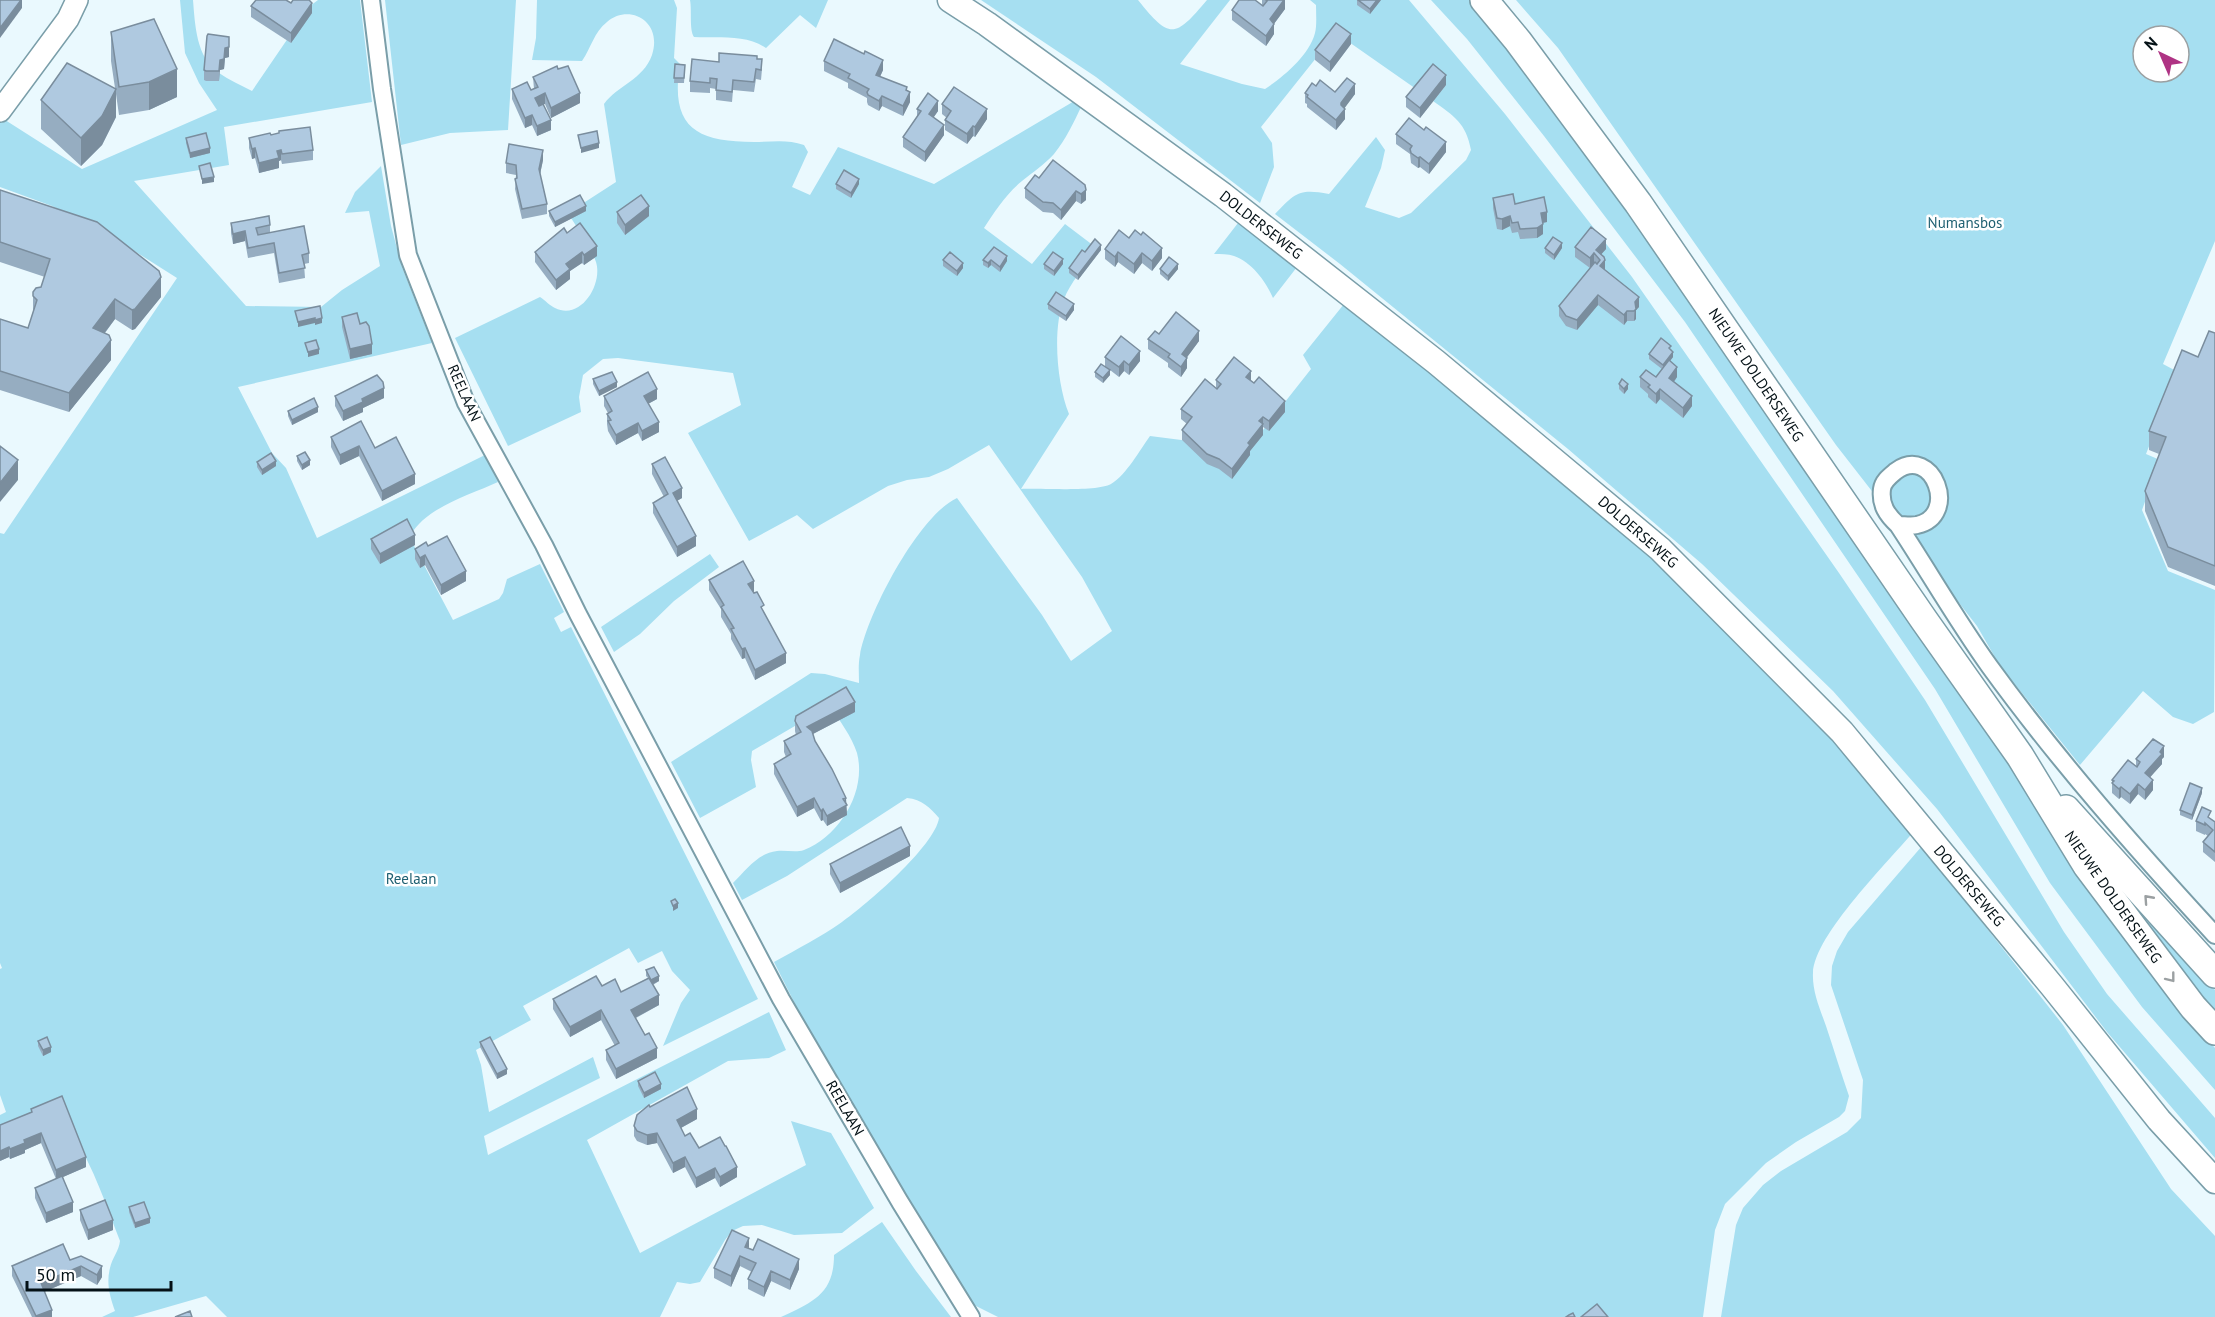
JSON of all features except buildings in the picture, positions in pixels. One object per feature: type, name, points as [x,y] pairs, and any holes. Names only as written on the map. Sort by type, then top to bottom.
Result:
[{"type":"main road","name":"DOLDERSEWEG","points":[[950,0],[987,24],[1223,195],[1436,362],[1660,549],[1842,732],[2052,986],[2159,1120],[2215,1181]]},
{"type":"main road","name":"NIEUWE DOLDERSEWEG","points":[[1484,0],[1518,41],[1638,203],[2020,756],[2087,866],[2193,1006],[2215,1031]]},
{"type":"main road","name":"NIEUWE DOLDERSEWEG","points":[[2020,756],[2215,974]]},
{"type":"street","points":[[0,111],[69,19],[77,0]]},
{"type":"street","name":"REELAAN","points":[[371,0],[382,89],[408,255],[466,403],[544,545],[781,999],[900,1202],[971,1317]]},
{"type":"street","points":[[1898,525],[1989,665],[2057,756],[2131,843],[2215,935]]},
{"type":"green space","name":"Reelaan","points":[[180,0],[193,0],[198,40],[211,67],[252,91],[310,6],[318,0],[360,0],[372,102],[224,127],[229,165],[134,181],[246,306],[321,307],[342,290],[380,266],[369,211],[345,213],[355,192],[381,166],[391,226],[402,267],[432,343],[238,387],[272,453],[286,468],[317,538],[485,455],[498,482],[450,503],[427,517],[410,536],[413,544],[453,620],[499,599],[507,579],[540,564],[564,612],[554,618],[561,632],[571,627],[758,999],[663,1046],[681,1003],[690,990],[672,971],[662,951],[638,963],[629,948],[523,1006],[531,1020],[476,1050],[481,1065],[489,1112],[593,1057],[600,1078],[484,1136],[488,1155],[769,1012],[786,1050],[769,1058],[728,1061],[587,1140],[640,1253],[806,1165],[791,1121],[831,1133],[874,1208],[842,1233],[794,1235],[762,1225],[743,1226],[732,1231],[700,1282],[690,1284],[677,1282],[660,1317],[227,1317],[206,1296],[133,1317],[102,1317],[115,1311],[108,1279],[120,1241],[99,1187],[73,1135],[0,1145],[0,1115],[6,1112],[0,1095],[0,969],[2,968],[0,963],[0,533],[4,534],[177,278],[109,235],[52,206],[0,187],[0,121],[2,118],[82,169],[217,110],[199,83],[185,53]]},
{"type":"green space","points":[[385,0],[516,0],[508,130],[450,133],[401,145]]},
{"type":"green space","points":[[537,0],[674,0],[677,8],[674,58],[680,64],[678,85],[683,116],[702,134],[716,139],[754,142],[785,141],[804,145],[808,152],[792,187],[810,195],[838,147],[934,184],[1076,100],[1082,105],[1070,130],[1054,154],[1011,191],[984,228],[1032,264],[1065,224],[1098,249],[1071,286],[1060,311],[1057,341],[1059,373],[1069,414],[1021,489],[1081,489],[1111,484],[1127,468],[1150,436],[1244,448],[1252,444],[1311,369],[1303,355],[1344,304],[1545,463],[1713,611],[1916,829],[1855,898],[1826,939],[1817,957],[1813,973],[1814,986],[1849,1096],[1845,1111],[1766,1163],[1725,1204],[1715,1230],[1703,1317],[998,1317],[972,1304],[930,1250],[816,1046],[774,962],[809,943],[867,903],[926,844],[939,818],[921,802],[907,798],[787,876],[742,900],[733,883],[758,859],[770,852],[804,850],[817,843],[829,834],[848,810],[858,782],[859,768],[857,753],[852,741],[829,706],[752,751],[751,760],[756,787],[700,818],[671,762],[811,673],[825,674],[859,683],[859,658],[865,637],[884,592],[911,544],[942,508],[957,498],[1042,615],[1071,661],[1112,631],[1082,577],[989,445],[948,469],[929,477],[888,486],[813,529],[797,515],[749,541],[688,433],[741,405],[733,373],[618,358],[603,359],[583,375],[579,397],[581,412],[508,446],[455,338],[540,297],[553,307],[565,311],[581,305],[588,298],[596,280],[596,262],[568,213],[616,182],[604,104],[643,71],[652,55],[654,43],[653,33],[642,19],[625,14],[603,26],[582,61],[532,60],[536,38]]},
{"type":"green space","points":[[690,0],[828,0],[816,28],[800,15],[766,48],[741,39],[694,37]]},
{"type":"green space","points":[[981,0],[1138,0],[1165,28],[1172,29],[1187,22],[1207,0],[1230,0],[1180,64],[1265,89],[1295,65],[1312,42],[1316,27],[1316,5],[1310,0],[1409,0],[1505,114],[1632,277],[1839,573],[1925,700],[2064,932],[2107,994],[2215,1118],[2215,1158],[2107,1032],[1937,809],[1833,691],[1702,564],[1568,449],[1275,214],[1298,194],[1311,192],[1329,194],[1376,137],[1385,150],[1381,168],[1365,207],[1399,218],[1411,213],[1466,160],[1471,150],[1466,133],[1458,121],[1433,101],[1446,85],[1419,91],[1336,33],[1261,127],[1272,143],[1274,167],[1260,203],[1096,77]]},
{"type":"green space","points":[[1431,0],[1472,0],[1543,89],[2195,1025],[2215,1048],[2215,1090],[2142,1007],[2050,883],[1935,689],[1685,322],[1544,136],[1467,39]]},
{"type":"green space","name":"Numansbos","points":[[1516,0],[2215,0],[2215,241],[2163,364],[2178,372],[2146,454],[2160,460],[2142,510],[2168,571],[2215,590],[2214,712],[2193,724],[2173,717],[2143,691],[2080,765],[2000,666],[1977,626],[1836,445],[1558,48]]},
{"type":"green space","points":[[1238,223],[1297,267],[1273,298],[1262,279],[1247,263],[1232,255],[1214,254]]},
{"type":"green space","points":[[710,554],[719,567],[674,601],[640,634],[614,652],[601,627]]},
{"type":"green space","points":[[1922,846],[2063,1025],[2171,1189],[2215,1236],[2215,1317],[1721,1317],[1736,1225],[1743,1208],[1763,1185],[1781,1171],[1847,1132],[1861,1118],[1863,1080],[1831,985],[1832,966],[1837,951],[1848,932]]},
{"type":"green space","points":[[2143,917],[2215,990],[2215,1017],[2156,943]]},
{"type":"green space","points":[[882,1222],[951,1317],[781,1317],[819,1295],[826,1288],[830,1279],[834,1255]]}]
